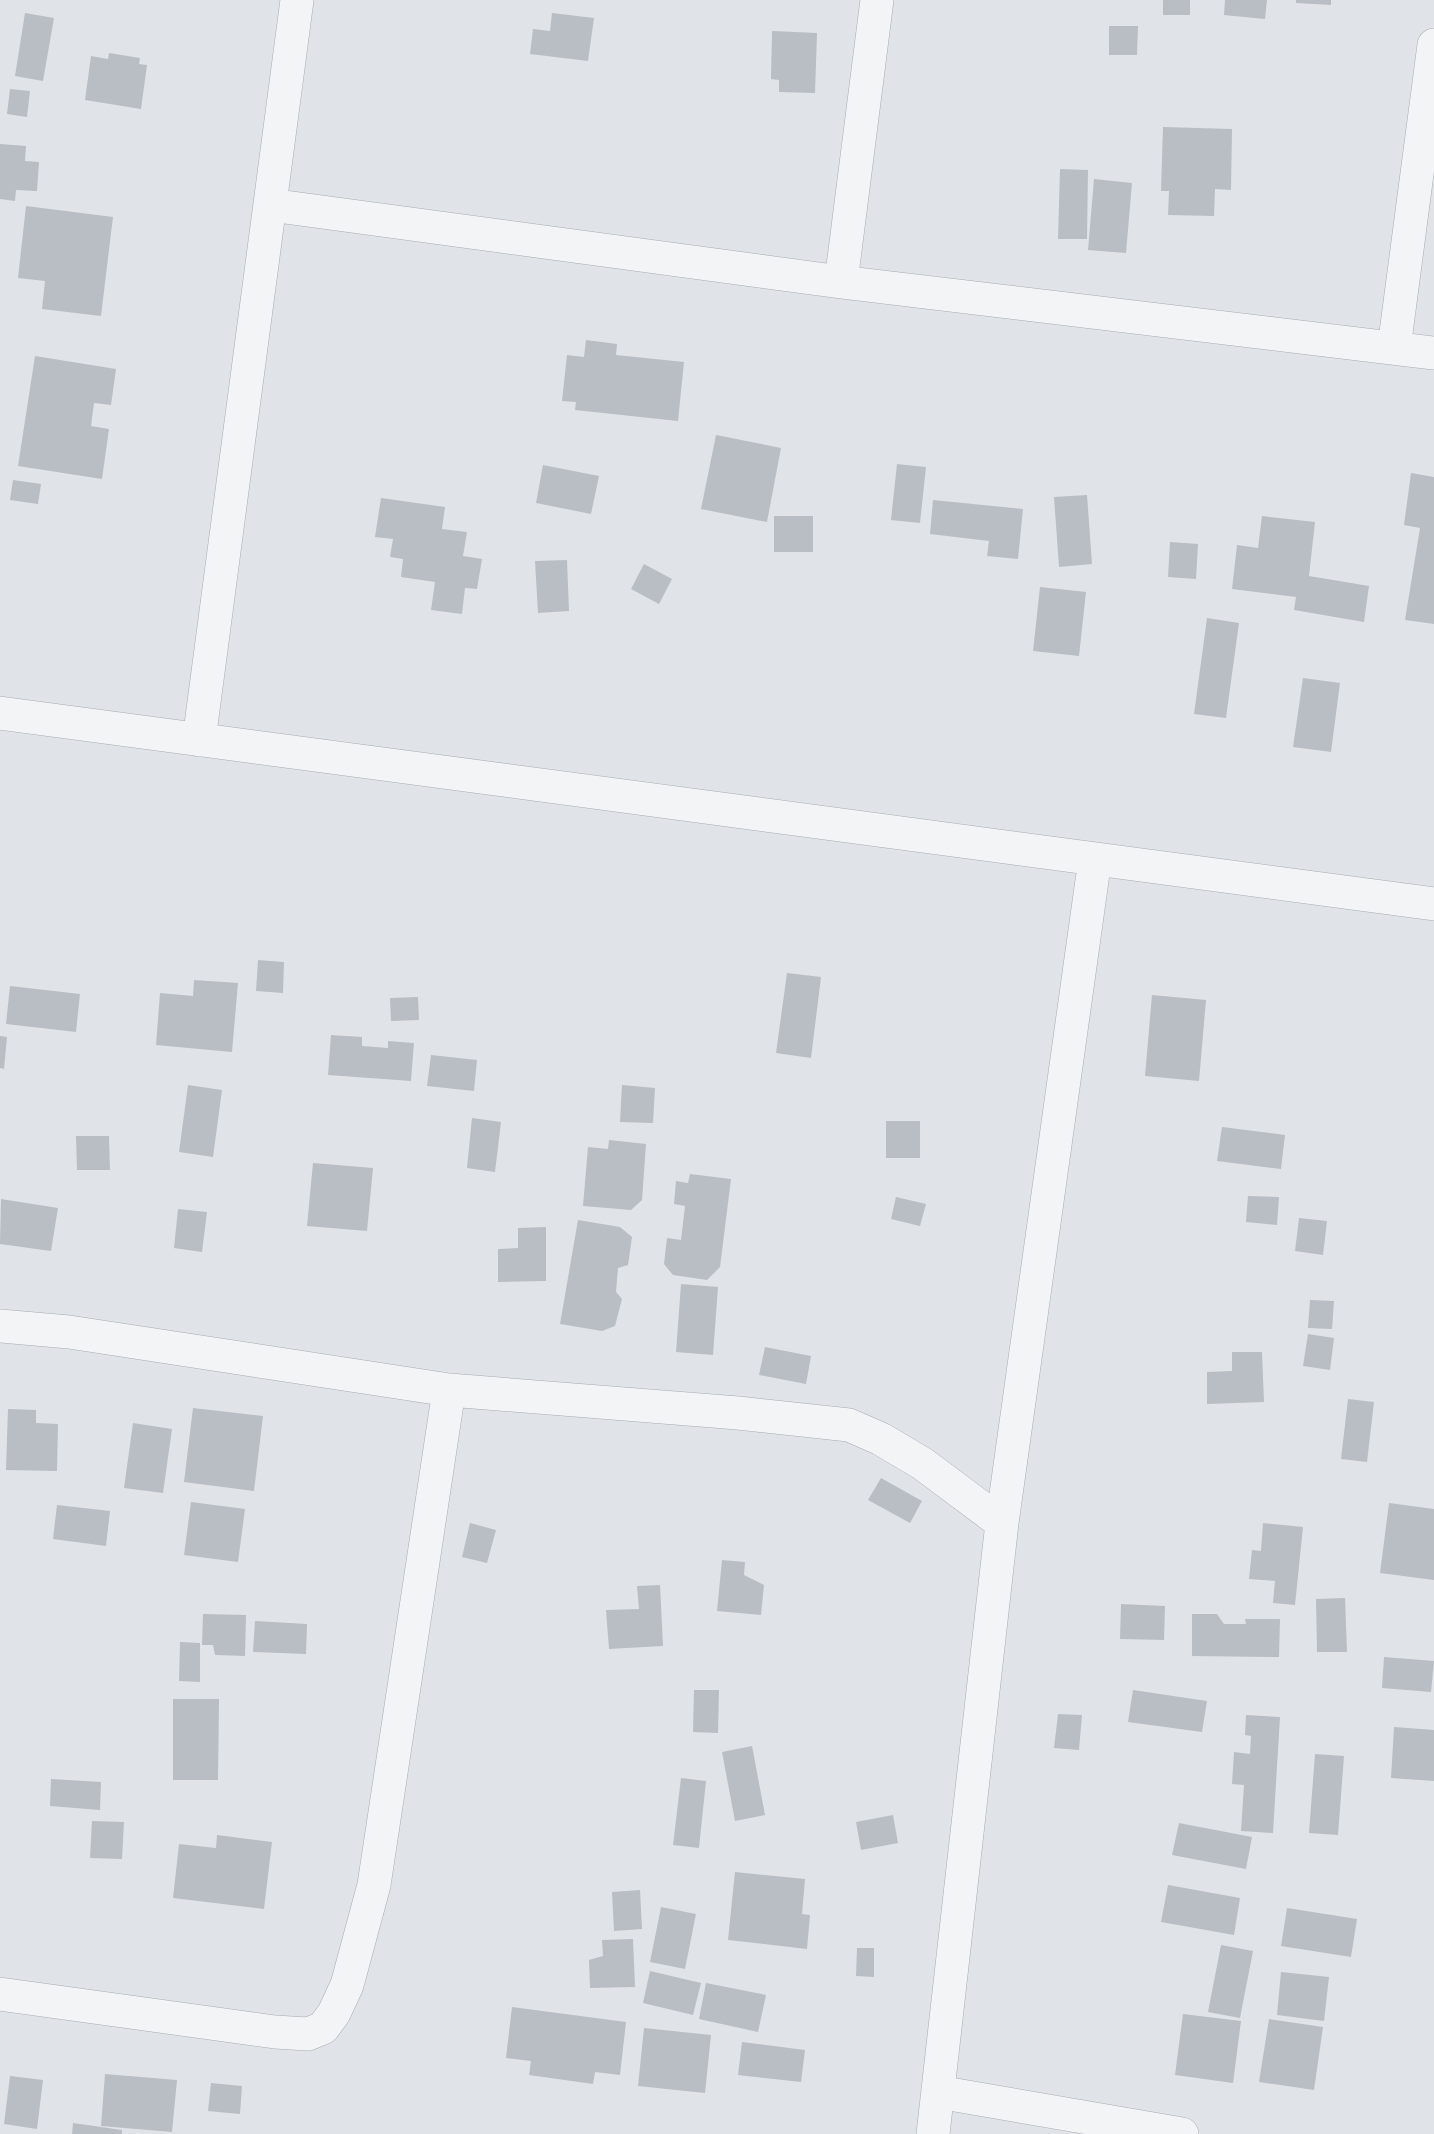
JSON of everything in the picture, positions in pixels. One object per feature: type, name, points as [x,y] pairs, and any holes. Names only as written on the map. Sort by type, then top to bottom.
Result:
[{"type":"street","points":[[199,740],[297,0]]},
{"type":"street","points":[[841,282],[877,0]]},
{"type":"street","points":[[1394,348],[1434,45]]},
{"type":"street","points":[[270,205],[841,282],[1434,353]]},
{"type":"street","points":[[0,713],[1434,904]]},
{"type":"street","points":[[933,2134],[1002,1522],[1095,859]]},
{"type":"street","points":[[0,1326],[69,1332],[449,1390],[738,1413],[849,1425],[881,1439],[923,1464],[1002,1522]]},
{"type":"street","points":[[0,1994],[275,2032],[308,2034],[323,2028],[334,2013],[347,1985],[374,1885],[449,1390]]},
{"type":"street","points":[[938,2092],[1160,2132]]},
{"type":"building","points":[[1163,0],[1190,0],[1190,15],[1163,15]]},
{"type":"building","points":[[1225,0],[1267,0],[1265,19],[1224,15]]},
{"type":"building","points":[[1296,0],[1331,0],[1331,5],[1296,3]]},
{"type":"building","points":[[25,13],[54,18],[43,81],[15,76]]},
{"type":"building","points":[[552,13],[594,18],[588,61],[530,54],[533,29],[550,31]]},
{"type":"building","points":[[1109,26],[1138,26],[1137,55],[1109,55]]},
{"type":"building","points":[[772,31],[817,33],[815,93],[779,92],[779,80],[771,79]]},
{"type":"building","points":[[109,53],[140,58],[139,64],[147,65],[141,109],[85,100],[91,56],[108,59]]},
{"type":"building","points":[[10,89],[30,91],[27,117],[7,114]]},
{"type":"building","points":[[1163,127],[1232,129],[1231,190],[1215,189],[1214,216],[1168,215],[1169,191],[1161,191]]},
{"type":"building","points":[[0,144],[26,146],[25,161],[39,162],[37,191],[16,190],[15,201],[0,199]]},
{"type":"building","points":[[1060,169],[1088,170],[1087,239],[1058,239]]},
{"type":"building","points":[[1094,179],[1132,183],[1126,253],[1088,250]]},
{"type":"building","points":[[26,206],[113,217],[101,316],[42,309],[45,281],[18,278]]},
{"type":"building","points":[[586,340],[617,344],[616,355],[684,362],[678,421],[575,410],[576,402],[562,401],[567,355],[584,357]]},
{"type":"building","points":[[35,356],[116,369],[111,405],[94,403],[91,426],[109,429],[102,479],[18,466]]},
{"type":"building","points":[[716,435],[781,448],[767,522],[701,509]]},
{"type":"building","points":[[897,464],[926,467],[920,523],[891,520]]},
{"type":"building","points":[[543,465],[599,476],[591,514],[536,503]]},
{"type":"building","points":[[1411,473],[1434,477],[1434,624],[1405,620],[1420,528],[1404,525]]},
{"type":"building","points":[[13,480],[41,484],[38,504],[10,500]]},
{"type":"building","points":[[1087,495],[1092,564],[1059,567],[1054,497]]},
{"type":"building","points":[[381,498],[445,507],[442,529],[467,532],[463,556],[482,559],[477,589],[465,588],[462,614],[431,610],[435,582],[401,577],[403,559],[390,557],[393,539],[375,537]]},
{"type":"building","points":[[933,500],[1023,509],[1018,559],[987,556],[989,541],[930,534]]},
{"type":"building","points":[[774,516],[813,516],[813,552],[774,552]]},
{"type":"building","points":[[1262,516],[1315,522],[1309,576],[1369,586],[1364,622],[1294,610],[1296,597],[1232,589],[1237,545],[1258,548]]},
{"type":"building","points":[[1170,542],[1198,544],[1196,579],[1168,577]]},
{"type":"building","points":[[567,560],[569,611],[538,613],[535,561]]},
{"type":"building","points":[[644,564],[672,579],[659,604],[631,589]]},
{"type":"building","points":[[1040,587],[1086,592],[1079,656],[1033,651]]},
{"type":"building","points":[[1207,618],[1239,623],[1226,718],[1194,714]]},
{"type":"building","points":[[1303,678],[1340,683],[1331,752],[1293,747]]},
{"type":"building","points":[[258,960],[284,962],[283,993],[256,991]]},
{"type":"building","points":[[787,973],[821,977],[811,1058],[776,1053]]},
{"type":"building","points":[[194,980],[238,983],[232,1052],[156,1045],[160,993],[193,996]]},
{"type":"building","points":[[10,986],[80,994],[76,1032],[6,1024]]},
{"type":"building","points":[[1152,995],[1206,1000],[1199,1081],[1145,1076]]},
{"type":"building","points":[[418,997],[419,1020],[391,1021],[390,998]]},
{"type":"building","points":[[331,1035],[362,1037],[362,1046],[388,1048],[388,1041],[414,1043],[411,1081],[328,1075]]},
{"type":"building","points":[[0,1036],[7,1037],[4,1069],[0,1068]]},
{"type":"building","points":[[431,1055],[477,1060],[474,1091],[427,1086]]},
{"type":"building","points":[[188,1085],[222,1090],[213,1157],[179,1152]]},
{"type":"building","points":[[622,1085],[655,1088],[653,1123],[620,1122]]},
{"type":"building","points":[[472,1118],[501,1122],[495,1172],[467,1168]]},
{"type":"building","points":[[886,1121],[920,1121],[920,1158],[886,1158]]},
{"type":"building","points":[[1222,1127],[1285,1135],[1281,1169],[1217,1161]]},
{"type":"building","points":[[76,1136],[109,1136],[110,1170],[77,1170]]},
{"type":"building","points":[[609,1140],[646,1144],[642,1200],[631,1210],[583,1206],[588,1147],[608,1149]]},
{"type":"building","points":[[313,1163],[373,1168],[367,1231],[307,1226]]},
{"type":"building","points":[[690,1174],[731,1179],[720,1267],[707,1280],[673,1275],[664,1264],[667,1238],[681,1240],[685,1206],[674,1204],[676,1181],[688,1183]]},
{"type":"building","points":[[1248,1196],[1279,1197],[1277,1225],[1246,1222]]},
{"type":"building","points":[[896,1197],[926,1204],[920,1226],[891,1219]]},
{"type":"building","points":[[1,1199],[58,1208],[51,1251],[0,1244]]},
{"type":"building","points":[[178,1209],[207,1212],[202,1252],[174,1248]]},
{"type":"building","points":[[1299,1218],[1327,1221],[1323,1255],[1295,1251]]},
{"type":"building","points":[[578,1220],[620,1227],[632,1237],[628,1265],[618,1268],[616,1292],[622,1299],[615,1326],[602,1331],[560,1324]]},
{"type":"building","points":[[546,1227],[546,1281],[498,1282],[498,1249],[518,1248],[518,1228]]},
{"type":"building","points":[[681,1284],[718,1287],[713,1355],[676,1352]]},
{"type":"building","points":[[1310,1300],[1334,1301],[1332,1329],[1308,1328]]},
{"type":"building","points":[[1308,1334],[1334,1338],[1330,1370],[1303,1366]]},
{"type":"building","points":[[765,1347],[811,1356],[806,1384],[759,1375]]},
{"type":"building","points":[[1232,1352],[1262,1352],[1264,1402],[1207,1404],[1207,1372],[1232,1371]]},
{"type":"building","points":[[1348,1399],[1374,1402],[1367,1462],[1341,1459]]},
{"type":"building","points":[[193,1408],[263,1416],[254,1491],[184,1482]]},
{"type":"building","points":[[8,1409],[36,1410],[36,1423],[58,1424],[57,1471],[6,1470]]},
{"type":"building","points":[[133,1423],[172,1429],[163,1493],[124,1488]]},
{"type":"building","points":[[881,1478],[922,1501],[910,1523],[868,1500]]},
{"type":"building","points":[[191,1502],[245,1509],[238,1562],[184,1555]]},
{"type":"building","points":[[1389,1503],[1434,1509],[1434,1580],[1380,1573]]},
{"type":"building","points":[[57,1505],[110,1511],[106,1546],[53,1539]]},
{"type":"building","points":[[470,1523],[496,1530],[487,1563],[462,1557]]},
{"type":"building","points":[[1263,1523],[1303,1527],[1295,1605],[1273,1603],[1275,1581],[1249,1579],[1252,1550],[1261,1551]]},
{"type":"building","points":[[722,1560],[745,1562],[744,1575],[764,1585],[761,1615],[717,1611]]},
{"type":"building","points":[[660,1585],[663,1646],[609,1649],[606,1610],[639,1609],[637,1586]]},
{"type":"building","points":[[1345,1598],[1347,1652],[1317,1652],[1316,1599]]},
{"type":"building","points":[[1121,1604],[1165,1606],[1164,1640],[1120,1639]]},
{"type":"building","points":[[203,1614],[246,1615],[245,1656],[215,1655],[213,1645],[202,1645]]},
{"type":"building","points":[[1192,1614],[1217,1614],[1224,1624],[1246,1624],[1245,1619],[1280,1619],[1279,1657],[1192,1656]]},
{"type":"building","points":[[255,1621],[307,1624],[306,1654],[253,1652]]},
{"type":"building","points":[[180,1642],[200,1643],[200,1682],[179,1681]]},
{"type":"building","points":[[1384,1657],[1434,1661],[1431,1692],[1382,1688]]},
{"type":"building","points":[[694,1690],[719,1690],[718,1733],[693,1732]]},
{"type":"building","points":[[1133,1690],[1207,1701],[1202,1732],[1128,1722]]},
{"type":"building","points":[[173,1699],[219,1699],[218,1780],[173,1780]]},
{"type":"building","points":[[1058,1714],[1082,1715],[1079,1750],[1054,1748]]},
{"type":"building","points":[[1246,1715],[1280,1717],[1273,1833],[1241,1831],[1244,1785],[1232,1784],[1234,1752],[1250,1754],[1251,1736],[1245,1735]]},
{"type":"building","points":[[1394,1727],[1434,1730],[1434,1781],[1391,1778]]},
{"type":"building","points":[[752,1746],[765,1815],[735,1821],[722,1752]]},
{"type":"building","points":[[1315,1754],[1344,1756],[1338,1835],[1309,1833]]},
{"type":"building","points":[[681,1778],[706,1781],[699,1848],[673,1845]]},
{"type":"building","points":[[51,1779],[101,1782],[100,1810],[50,1806]]},
{"type":"building","points":[[893,1815],[898,1843],[861,1850],[856,1822]]},
{"type":"building","points":[[92,1821],[124,1822],[122,1859],[90,1858]]},
{"type":"building","points":[[1179,1823],[1252,1837],[1246,1869],[1172,1855]]},
{"type":"building","points":[[217,1835],[272,1842],[264,1909],[173,1898],[179,1844],[216,1848]]},
{"type":"building","points":[[735,1872],[805,1879],[802,1914],[810,1915],[807,1949],[728,1940]]},
{"type":"building","points":[[1168,1885],[1240,1898],[1234,1935],[1161,1922]]},
{"type":"building","points":[[640,1890],[642,1929],[614,1931],[612,1892]]},
{"type":"building","points":[[661,1907],[696,1914],[685,1969],[650,1962]]},
{"type":"building","points":[[1287,1908],[1357,1919],[1351,1957],[1281,1946]]},
{"type":"building","points":[[633,1939],[635,1987],[590,1988],[589,1960],[603,1956],[602,1940]]},
{"type":"building","points":[[1221,1945],[1253,1951],[1240,2018],[1208,2012]]},
{"type":"building","points":[[857,1948],[874,1948],[874,1977],[856,1976]]},
{"type":"building","points":[[650,1971],[701,1983],[693,2015],[643,2003]]},
{"type":"building","points":[[1281,1972],[1329,1977],[1324,2021],[1277,2015]]},
{"type":"building","points":[[706,1983],[766,1995],[758,2032],[699,2019]]},
{"type":"building","points":[[512,2007],[626,2022],[620,2075],[595,2072],[593,2084],[529,2075],[531,2061],[506,2058]]},
{"type":"building","points":[[1183,2014],[1241,2021],[1233,2083],[1175,2075]]},
{"type":"building","points":[[1269,2019],[1323,2027],[1314,2090],[1259,2082]]},
{"type":"building","points":[[644,2028],[711,2035],[705,2093],[638,2086]]},
{"type":"building","points":[[742,2042],[805,2050],[801,2082],[738,2075]]},
{"type":"building","points":[[105,2074],[177,2080],[172,2132],[101,2126]]},
{"type":"building","points":[[10,2076],[43,2080],[37,2129],[4,2124]]},
{"type":"building","points":[[211,2083],[242,2086],[240,2114],[208,2111]]},
{"type":"building","points":[[73,2123],[122,2130],[122,2134],[72,2134]]}]
